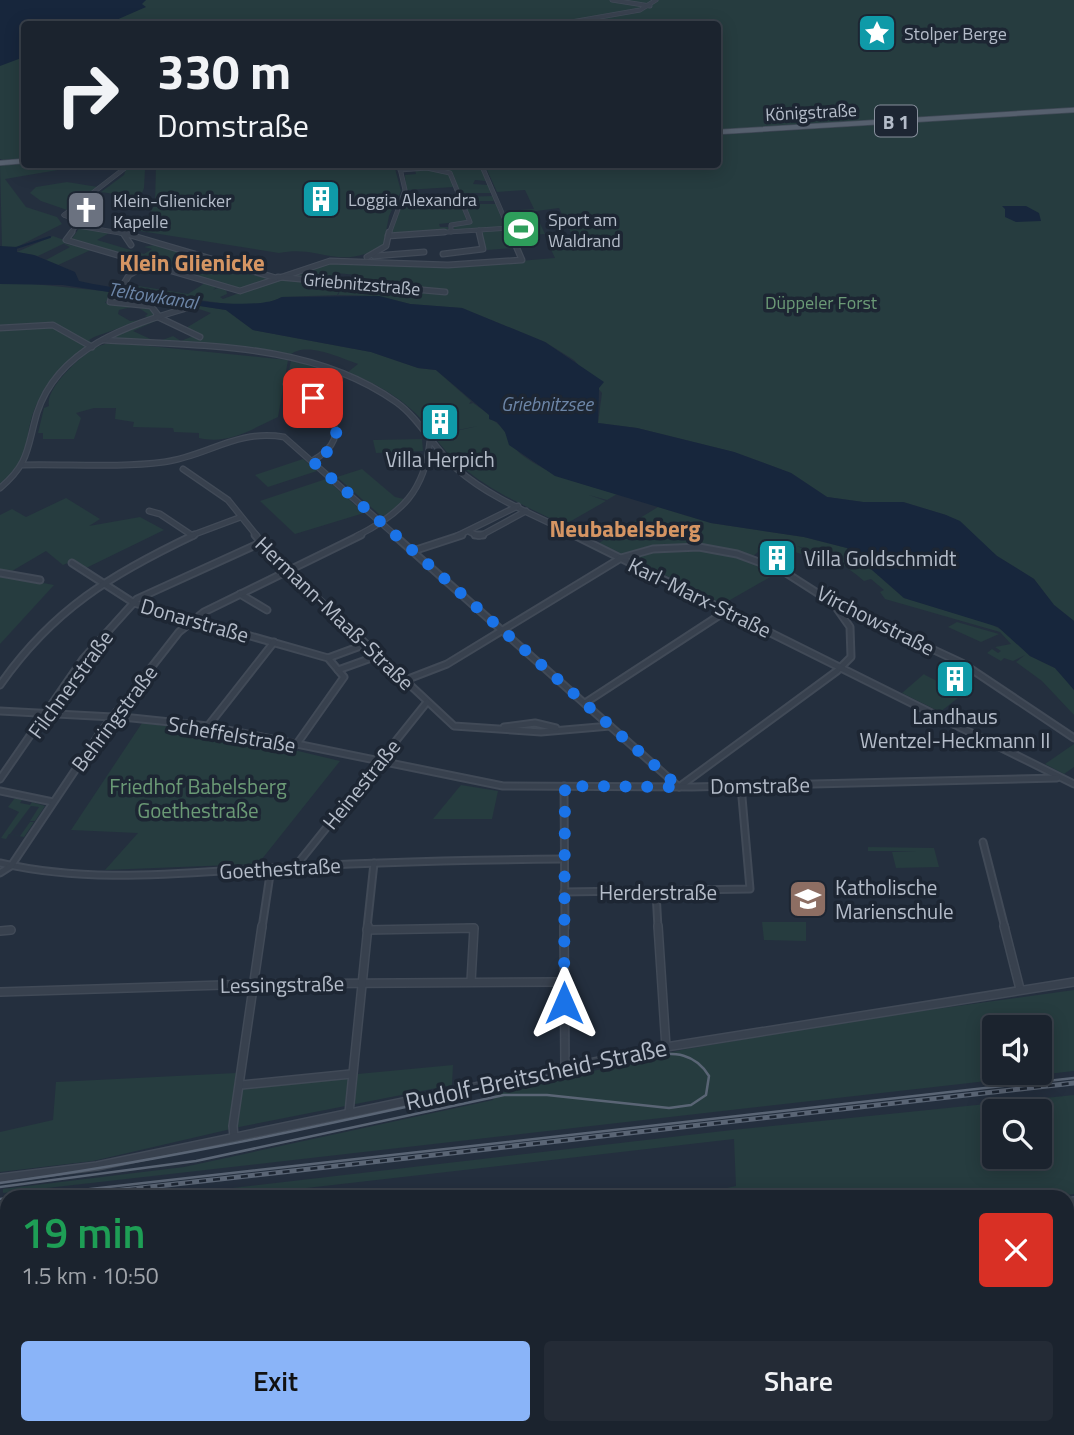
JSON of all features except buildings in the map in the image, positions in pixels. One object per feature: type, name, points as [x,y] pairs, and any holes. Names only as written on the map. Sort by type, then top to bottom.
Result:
[{"type":"main road","name":"Königstraße","points":[[721,132],[1074,110]]},
{"type":"main road","points":[[0,163],[21,161]]},
{"type":"street","points":[[612,0],[651,6]]},
{"type":"street","points":[[575,21],[651,6],[656,0]]},
{"type":"street","points":[[125,168],[64,215],[77,219],[78,226],[66,240],[240,291],[254,289],[310,264],[424,252]]},
{"type":"street","points":[[363,257],[383,249],[405,190],[400,168]]},
{"type":"street","points":[[427,168],[450,173],[470,222],[451,225],[451,232]]},
{"type":"street","points":[[363,257],[436,265],[522,260],[483,168]]},
{"type":"street","points":[[78,226],[123,233],[277,277]]},
{"type":"street","points":[[388,236],[510,228]]},
{"type":"street","points":[[443,254],[483,249],[479,230]]},
{"type":"street","points":[[123,233],[131,245]]},
{"type":"street","points":[[123,285],[128,276],[148,264]]},
{"type":"street","name":"Griebnitzstraße","points":[[277,277],[445,292]]},
{"type":"street","points":[[112,295],[110,302],[148,305],[155,308],[157,316],[200,337]]},
{"type":"street","points":[[0,488],[23,465],[33,441],[38,409],[50,385],[72,361],[103,340],[157,316],[187,308]]},
{"type":"street","points":[[0,328],[46,324],[92,347]]},
{"type":"street","name":"Karl-Marx-Straße","points":[[103,340],[258,353],[325,367],[356,378],[395,400],[416,419],[430,440],[470,480],[526,511],[1074,784]]},
{"type":"street","points":[[286,384],[320,404],[334,422],[337,431],[333,444],[321,457],[312,461]]},
{"type":"street","points":[[23,465],[170,461],[234,438],[261,434],[281,436],[679,787],[841,668],[851,657],[853,636],[844,616],[833,603]]},
{"type":"street","name":"Behringstraße","points":[[11,866],[112,717],[192,620],[383,524],[418,488],[428,463],[430,440]]},
{"type":"street","name":"Hermann-Maaß-Straße","points":[[183,469],[228,500],[260,543],[403,681],[460,728],[541,732],[610,726]]},
{"type":"street","points":[[413,551],[470,532],[517,506]]},
{"type":"street","points":[[149,511],[160,514],[193,536]]},
{"type":"street","points":[[470,532],[480,537],[526,511]]},
{"type":"street","points":[[0,685],[52,620],[98,582],[193,536],[241,517]]},
{"type":"street","name":"Filchnerstraße","points":[[0,779],[47,715],[83,659],[134,603],[176,580],[260,543]]},
{"type":"street","name":"Virchowstraße","points":[[403,681],[447,664],[621,558],[645,550],[699,547],[730,552],[783,571],[833,603],[962,663],[1074,738]]},
{"type":"street","name":"Donarstraße","points":[[72,563],[134,603],[328,658]]},
{"type":"street","points":[[0,573],[40,580]]},
{"type":"street","points":[[240,594],[267,610]]},
{"type":"street","points":[[585,703],[726,611]]},
{"type":"street","points":[[208,726],[274,642]]},
{"type":"street","points":[[296,745],[344,677],[328,658],[366,645]]},
{"type":"street","points":[[338,670],[377,656]]},
{"type":"street","name":"Heinestraße","points":[[295,867],[427,702]]},
{"type":"street","name":"Scheffelstraße","points":[[0,711],[208,726],[377,763]]},
{"type":"street","name":"Domstraße","points":[[377,763],[503,786],[679,787],[1061,778]]},
{"type":"street","points":[[565,786],[565,1068]]},
{"type":"street","name":"Herderstraße","points":[[564,892],[750,889],[741,786]]},
{"type":"street","points":[[0,791],[53,802]]},
{"type":"street","points":[[982,842],[1020,989]]},
{"type":"street","name":"Goethestraße","points":[[0,863],[33,873],[116,876],[374,863],[564,859]]},
{"type":"street","points":[[349,1113],[374,863]]},
{"type":"street","points":[[0,873],[11,866]]},
{"type":"street","points":[[234,1138],[233,1126],[271,868]]},
{"type":"street","points":[[656,892],[666,1047]]},
{"type":"street","points":[[367,930],[474,928],[471,982]]},
{"type":"street","points":[[0,931],[11,930]]},
{"type":"street","name":"Lessingstraße","points":[[0,992],[255,984],[564,982]]},
{"type":"street","name":"Rudolf-Breitscheid-Straße","points":[[0,1178],[97,1166],[666,1047],[1074,982]]},
{"type":"street","points":[[241,1085],[351,1074]]},
{"type":"green space","points":[[146,0],[1074,0],[1074,108],[721,130],[721,21],[102,21]]},
{"type":"green space","points":[[21,55],[21,158],[0,159],[0,64]]},
{"type":"green space","name":"Düppeler Forst","points":[[1074,112],[1074,621],[1054,605],[1034,579],[997,556],[946,515],[903,502],[863,502],[827,497],[791,473],[734,452],[637,428],[598,423],[602,393],[574,360],[545,342],[462,308],[410,304],[379,296],[338,295],[344,284],[352,283],[357,275],[336,273],[332,281],[285,276],[326,264],[359,259],[370,260],[367,265],[372,261],[436,268],[555,258],[547,241],[574,239],[559,208],[507,215],[505,211],[534,209],[525,190],[497,192],[487,170],[481,169],[486,181],[475,180],[473,184],[488,185],[491,193],[461,193],[450,172],[432,168],[721,168],[721,135]]},
{"type":"green space","points":[[0,165],[69,168],[5,179],[26,207],[57,217],[62,224],[17,247],[2,247]]},
{"type":"green space","points":[[156,168],[395,168],[401,191],[389,216],[383,246],[353,257],[294,251],[279,253],[140,231],[155,204]]},
{"type":"green space","points":[[126,169],[145,169],[144,188],[140,198],[101,192],[124,175]]},
{"type":"green space","points":[[428,169],[448,173],[454,187],[406,190],[405,175],[416,174],[415,170]]},
{"type":"green space","points":[[67,182],[98,187],[67,210],[41,201],[30,193],[36,187]]},
{"type":"green space","points":[[406,192],[427,194],[428,198],[458,196],[467,221],[439,224],[440,227],[448,227],[448,231],[390,233]]},
{"type":"green space","points":[[492,196],[494,201],[479,201],[480,204],[496,204],[505,227],[454,230],[454,226],[472,223],[463,197]]},
{"type":"green space","points":[[537,217],[545,234],[516,236],[508,219]]},
{"type":"green space","points":[[80,227],[111,232],[97,240],[144,254],[152,249],[144,247],[159,244],[270,279],[246,290],[71,240]]},
{"type":"green space","points":[[505,230],[514,248],[487,250],[482,239],[483,231]]},
{"type":"green space","points":[[53,236],[67,241],[65,244],[93,249],[58,265],[46,260],[70,247],[64,244],[65,243],[38,256],[17,252]]},
{"type":"green space","points":[[279,278],[343,284],[337,295],[282,297],[268,303],[233,305],[122,288],[126,284],[188,294],[205,283],[218,286],[213,290],[220,287],[226,289],[227,294],[220,297],[223,299]]},
{"type":"green space","points":[[13,282],[113,292],[105,303],[149,306],[158,314],[149,318],[145,316],[148,314],[136,306],[119,310],[118,314],[130,321],[142,320],[89,340],[92,343],[59,371],[35,408],[26,448],[19,465],[0,485],[0,284]]},
{"type":"green space","points":[[117,293],[197,305],[180,308],[111,301]]},
{"type":"green space","points":[[200,306],[226,310],[253,330],[371,352],[418,368],[436,370],[471,401],[469,404],[473,403],[490,415],[490,419],[500,426],[522,455],[555,474],[617,494],[607,500],[589,495],[606,501],[564,525],[528,508],[476,478],[447,452],[434,436],[478,426],[433,435],[416,414],[396,397],[348,372],[358,364],[332,355],[304,350],[289,356],[115,338],[115,335],[154,319],[158,320],[133,331],[157,342],[173,336],[181,341],[198,334],[186,328],[211,313],[196,308]]},
{"type":"green space","points":[[119,343],[288,360],[278,417],[240,435],[210,440],[199,438],[199,433],[174,432],[173,428],[133,427],[134,422],[115,419],[116,408],[94,408],[76,413],[81,418],[74,439],[43,439],[43,433],[38,433],[44,408],[49,406],[49,399],[59,381],[76,362],[95,348]]},
{"type":"green space","points":[[291,360],[347,377],[309,394],[287,381]]},
{"type":"green space","points":[[422,439],[423,451],[376,453],[373,440]]},
{"type":"green space","points":[[303,459],[317,471],[268,487],[255,475]]},
{"type":"green space","points":[[362,469],[395,497],[404,499],[386,516],[380,515],[337,477]]},
{"type":"green space","points":[[326,479],[364,513],[295,534],[260,501]]},
{"type":"green space","points":[[66,498],[100,519],[89,526],[140,517],[164,530],[86,568],[75,560],[63,565],[46,551],[12,571],[0,570],[0,515],[12,509],[26,517]]},
{"type":"green space","points":[[658,507],[711,523],[804,537],[847,548],[904,598],[991,624],[1009,634],[1030,656],[1055,668],[1070,684],[1074,690],[1074,715],[1042,681],[1016,662],[1025,655],[1013,661],[1004,658],[1001,661],[987,653],[992,649],[998,653],[1001,651],[995,647],[1011,644],[1000,632],[885,599],[880,592],[884,590],[871,579],[864,581],[833,559],[816,552],[797,546],[810,552],[801,554],[769,543],[752,557],[693,545],[653,547],[622,554],[599,543]]},
{"type":"green space","points":[[694,549],[740,557],[779,572],[723,604],[629,557],[646,552]]},
{"type":"green space","points":[[0,575],[54,585],[0,644]]},
{"type":"green space","points":[[957,622],[999,634],[981,642],[948,627]]},
{"type":"green space","points":[[924,674],[963,694],[940,712],[902,693]]},
{"type":"green space","name":"Friedhof Babelsberg Goethestraße","points":[[142,723],[223,733],[340,761],[258,864],[105,870],[138,833],[71,830]]},
{"type":"green space","points":[[1074,744],[1074,767],[1064,774],[1045,764]]},
{"type":"green space","points":[[461,785],[498,791],[492,819],[433,819]]},
{"type":"green space","points":[[15,798],[22,800],[20,803],[30,805],[32,802],[45,806],[35,821],[30,821],[39,807],[31,806],[10,834],[20,836],[30,822],[34,822],[24,837],[9,834],[6,839],[1,838],[19,812],[8,807]]},
{"type":"green space","points":[[868,847],[934,848],[939,867],[896,868],[892,852],[916,851],[868,851]]},
{"type":"green space","points":[[762,922],[806,922],[806,941],[764,940]]},
{"type":"green space","points":[[1074,990],[1074,1071],[1052,1074],[1052,1015],[982,1015],[982,1081],[29,1190],[3,1190],[184,1167],[493,1100],[496,1094],[681,1050],[862,1019]]},
{"type":"green space","points":[[453,1065],[452,1085],[244,1126],[93,1161],[0,1172],[0,1132],[53,1120],[56,1082],[236,1073],[235,1084],[241,1085]]},
{"type":"green space","points":[[1074,1095],[1074,1190],[718,1190],[736,1186],[734,1139],[289,1190],[214,1190],[732,1130],[982,1104],[982,1169],[1052,1169],[1052,1099],[1035,1099]]},
{"type":"water","points":[[0,0],[146,0],[142,4],[146,7],[114,21],[21,21],[21,58],[0,66]]},
{"type":"water","points":[[1002,206],[1026,206],[1039,213],[1041,221],[1016,222],[1005,217],[1005,209]]},
{"type":"water","name":"Griebnitzsee","points":[[0,246],[17,247],[17,252],[34,255],[75,272],[79,281],[93,284],[219,303],[266,302],[282,297],[379,296],[410,304],[462,308],[545,342],[604,382],[599,388],[598,423],[637,428],[734,452],[791,473],[827,497],[863,502],[903,502],[960,521],[997,556],[1034,579],[1054,605],[1074,621],[1074,690],[1055,668],[1030,656],[998,627],[904,598],[847,548],[804,537],[711,523],[555,476],[509,445],[505,432],[497,422],[489,419],[489,415],[436,370],[418,368],[371,352],[253,330],[226,310],[63,285],[0,284]]},
{"type":"waterway","points":[[16,248],[50,237]]},
{"type":"tram line","points":[[0,1183],[245,1141],[650,1055],[676,1054],[691,1058],[709,1076],[706,1095],[691,1105],[669,1108],[547,1095],[504,1095],[196,1161],[0,1187]]},
{"type":"tram line","points":[[82,1190],[1074,1078]]},
{"type":"railway","points":[[122,1190],[1074,1083]]},
{"type":"place","name":"Stolper Berge","points":[[877,33]]},
{"type":"place","name":"Loggia Alexandra","points":[[321,199]]},
{"type":"place","name":"Klein-Glienicker Kapelle","points":[[86,210]]},
{"type":"place","name":"Sport am Waldrand","points":[[521,229]]},
{"type":"place","name":"Villa Herpich","points":[[440,422]]},
{"type":"place","name":"Villa Goldschmidt","points":[[777,558]]},
{"type":"place","name":"Landhaus Wentzel-Heckmann II","points":[[955,679]]},
{"type":"place","name":"Katholische Marienschule","points":[[808,899]]},
{"type":"district","name":"Klein Glienicke","points":[[192,262]]},
{"type":"district","name":"Neubabelsberg","points":[[625,528]]},
{"type":"route","points":[[313,398],[328,413],[337,431],[327,452],[312,461],[679,787],[565,786],[564,1003]]},
{"type":"water label","name":"Teltowkanal","points":[[153,295]]}]
